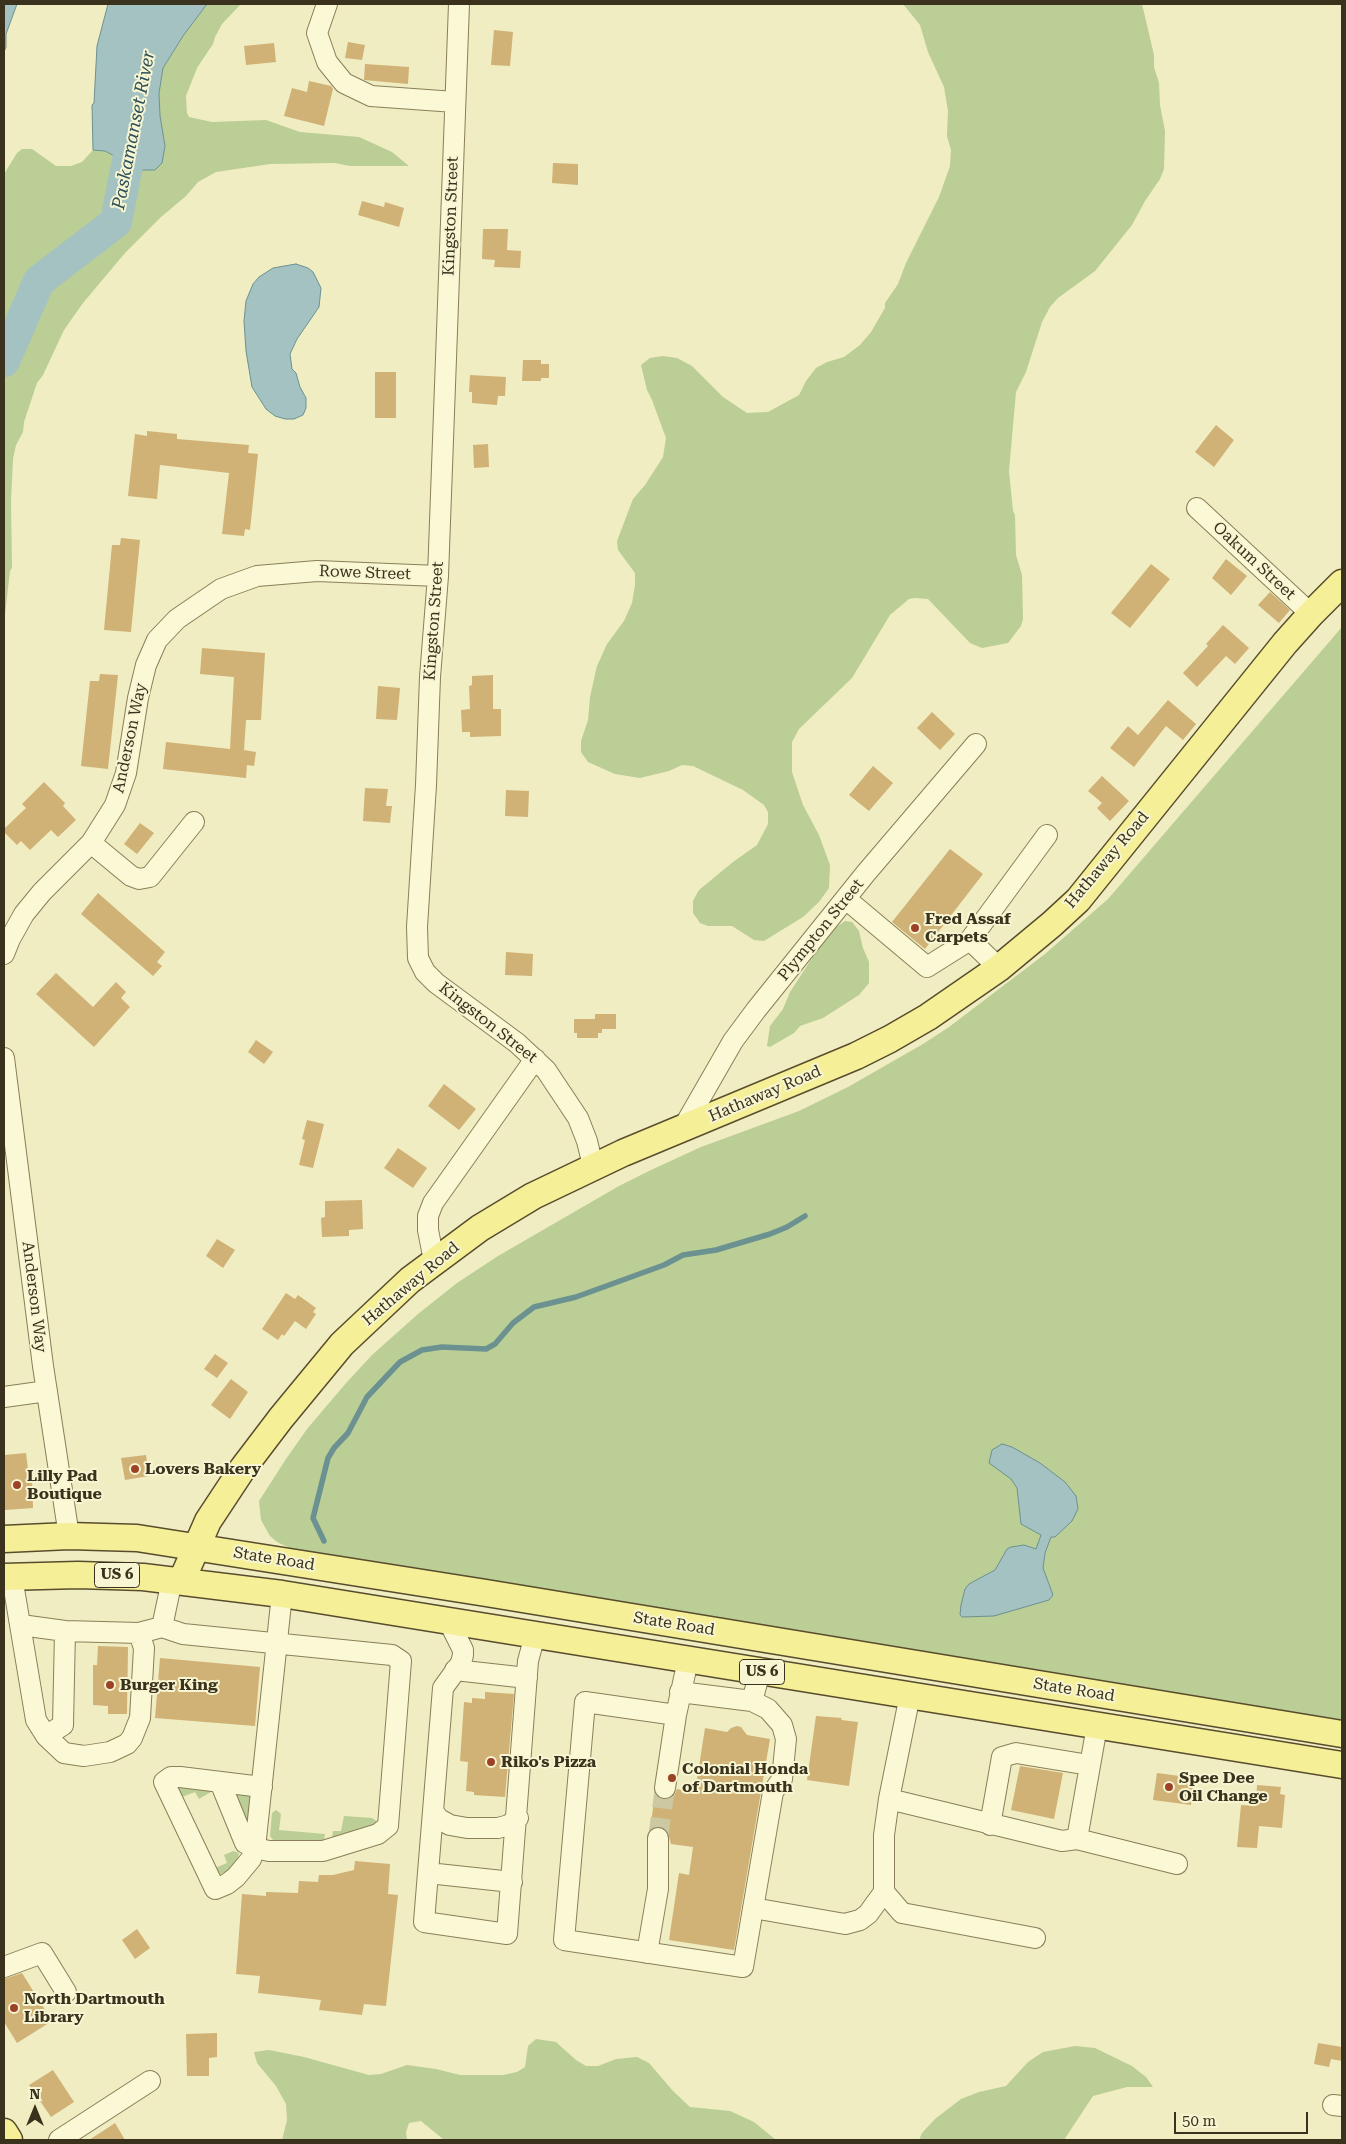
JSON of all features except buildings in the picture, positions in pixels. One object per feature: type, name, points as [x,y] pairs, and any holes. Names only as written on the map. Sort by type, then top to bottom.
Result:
[{"type":"main road","name":"Hathaway Road","points":[[177,1580],[208,1521],[226,1492],[301,1392],[364,1322],[434,1261],[503,1213],[593,1166],[821,1071],[890,1039],[956,998],[998,968],[1078,900],[1162,794],[1311,614],[1342,583]]},
{"type":"main road","name":"State Road","points":[[4,1539],[69,1536],[137,1538],[1342,1734]]},
{"type":"main road","name":"State Road","points":[[8,1577],[108,1575],[177,1580],[282,1594],[1342,1765]]},
{"type":"main road","points":[[910,1695],[916,1664]]},
{"type":"main road","points":[[4,2132],[9,2140]]},
{"type":"street","points":[[327,4],[317,33],[327,62],[344,83],[371,96],[455,102]]},
{"type":"street","name":"Kingston Street","points":[[459,4],[438,576],[430,677],[426,785],[417,927],[418,958],[425,972],[449,994],[517,1043],[535,1059],[555,1082],[578,1118],[585,1135],[593,1166]]},
{"type":"street","name":"Oakum Street","points":[[1197,508],[1311,614]]},
{"type":"street","name":"Rowe Street","points":[[291,572],[318,571],[438,576]]},
{"type":"street","name":"Anderson Way","points":[[4,954],[16,926],[33,903],[91,843],[107,819],[121,790],[139,691],[146,665],[157,640],[177,619],[220,589],[257,576],[291,572]]},
{"type":"street","name":"Plympton Street","points":[[683,1128],[733,1041],[756,1010],[976,744]]},
{"type":"street","points":[[91,843],[131,876],[140,878],[150,877],[194,822]]},
{"type":"street","points":[[846,899],[927,967],[970,940],[1047,835]]},
{"type":"street","points":[[970,940],[998,968]]},
{"type":"street","name":"Anderson Way","points":[[4,1058],[9,1142],[69,1536]]},
{"type":"street","points":[[434,1261],[428,1230],[428,1216],[433,1203],[535,1059]]},
{"type":"street","points":[[4,1397],[47,1391]]},
{"type":"street","points":[[8,1577],[21,1625],[36,1720],[48,1739],[64,1753],[84,1756],[110,1752],[127,1744],[132,1738],[140,1718],[144,1648],[139,1633]]},
{"type":"street","points":[[162,1628],[177,1580]]},
{"type":"street","points":[[262,1787],[170,1778],[164,1782],[215,1888],[227,1884],[236,1877],[251,1859],[255,1848],[262,1787],[282,1594]]},
{"type":"street","points":[[448,1620],[463,1650],[462,1663],[443,1688],[424,1922],[508,1934],[528,1661],[535,1635]]},
{"type":"street","points":[[21,1625],[65,1631],[139,1633],[162,1628],[183,1634],[392,1655],[401,1660],[388,1826],[378,1834],[323,1851],[268,1851],[255,1848],[245,1843],[220,1782]]},
{"type":"street","points":[[48,1739],[63,1725],[65,1631]]},
{"type":"street","points":[[665,1788],[680,1692],[688,1660]]},
{"type":"street","points":[[456,1670],[527,1678]]},
{"type":"street","points":[[752,1701],[760,1672]]},
{"type":"street","points":[[676,1715],[585,1702],[564,1940],[743,1967],[772,1792],[782,1779],[786,1739],[782,1725],[768,1709],[752,1701],[680,1692]]},
{"type":"street","points":[[753,1908],[845,1924],[860,1920],[868,1914],[884,1892],[884,1835],[889,1799],[910,1695]]},
{"type":"street","points":[[1077,1838],[1096,1726]]},
{"type":"street","points":[[990,1825],[1002,1757],[1016,1753],[1089,1765]]},
{"type":"street","points":[[889,1799],[1062,1841],[1077,1838],[1177,1864]]},
{"type":"street","points":[[433,1811],[439,1820],[450,1825],[467,1828],[498,1828],[509,1825],[518,1818]]},
{"type":"street","points":[[647,1953],[658,1889],[658,1838]]},
{"type":"street","points":[[428,1873],[512,1882]]},
{"type":"street","points":[[884,1892],[902,1913],[1035,1938]]},
{"type":"street","points":[[4,1967],[42,1953],[66,1992]]},
{"type":"street","points":[[59,2140],[150,2081]]},
{"type":"green space","points":[[207,4],[241,4],[222,24],[213,44],[197,68],[186,96],[189,117],[212,122],[266,120],[300,132],[359,137],[392,152],[409,166],[350,166],[335,163],[270,164],[216,172],[198,182],[186,196],[161,217],[125,253],[83,303],[64,330],[43,375],[37,383],[24,422],[23,432],[16,445],[13,459],[11,501],[12,568],[10,571],[4,623],[4,174],[17,153],[22,149],[32,149],[56,166],[71,166],[82,162],[93,150],[105,151],[141,170],[165,146],[160,116],[159,93],[163,68],[183,36]]},
{"type":"green space","points":[[903,4],[1142,4],[1154,55],[1154,67],[1159,83],[1160,105],[1165,131],[1164,169],[1132,225],[1095,271],[1058,298],[1050,307],[1042,322],[1026,372],[1016,392],[1009,471],[1015,515],[1016,555],[1022,575],[1023,619],[1021,626],[1008,643],[982,648],[970,643],[928,599],[909,599],[890,615],[852,678],[799,729],[792,742],[792,772],[803,805],[819,835],[830,865],[829,888],[819,902],[803,917],[764,941],[754,940],[732,926],[708,926],[700,923],[693,913],[693,901],[699,890],[757,845],[768,824],[768,812],[764,805],[743,790],[693,766],[682,765],[669,771],[640,778],[615,774],[588,762],[581,752],[581,741],[588,720],[590,697],[597,666],[607,644],[624,621],[632,603],[635,573],[618,550],[617,541],[633,499],[645,485],[663,457],[666,438],[647,390],[641,365],[650,358],[663,356],[677,358],[692,366],[723,397],[747,413],[768,412],[799,395],[806,381],[816,368],[827,362],[844,357],[860,345],[871,332],[885,308],[885,303],[898,284],[906,263],[939,197],[950,166],[951,150],[947,136],[948,111],[944,87],[928,52],[920,25]]},
{"type":"green space","points":[[1342,627],[1342,1722],[294,1550],[277,1542],[270,1536],[261,1520],[259,1501],[286,1459],[307,1429],[347,1382],[372,1355],[418,1314],[457,1283],[498,1256],[619,1186],[701,1147],[799,1111],[848,1087],[949,1027],[1045,954],[1108,899]]},
{"type":"green space","points":[[845,921],[852,922],[859,931],[869,962],[869,983],[859,995],[823,1018],[800,1026],[794,1033],[770,1047],[767,1046],[770,1026],[783,1009],[790,992],[829,932]]},
{"type":"green space","points":[[177,1786],[211,1792],[199,1799],[195,1792],[182,1797]]},
{"type":"green space","points":[[238,1794],[256,1795],[250,1826],[236,1797]]},
{"type":"green space","points":[[276,1810],[281,1814],[279,1830],[325,1834],[324,1840],[315,1842],[273,1840],[270,1836],[272,1813]]},
{"type":"green space","points":[[344,1816],[372,1818],[378,1822],[377,1825],[332,1838],[333,1831],[341,1831]]},
{"type":"green space","points":[[233,1851],[239,1853],[238,1858],[228,1871],[218,1875],[215,1868],[227,1863],[224,1855]]},
{"type":"green space","points":[[536,2039],[556,2042],[576,2060],[586,2066],[598,2066],[616,2059],[637,2057],[649,2063],[673,2091],[690,2107],[730,2111],[754,2122],[776,2140],[444,2140],[421,2121],[409,2123],[406,2132],[407,2140],[282,2140],[287,2120],[286,2104],[276,2086],[257,2063],[254,2052],[269,2050],[304,2057],[369,2075],[381,2074],[407,2065],[460,2075],[503,2075],[517,2072],[525,2067],[528,2046]]},
{"type":"green space","points":[[1075,2046],[1095,2048],[1132,2066],[1146,2077],[1153,2087],[1127,2087],[1093,2096],[1064,2140],[919,2140],[922,2133],[935,2119],[961,2099],[979,2092],[1006,2086],[1028,2062],[1043,2052]]},
{"type":"water","points":[[4,4],[17,4],[6,34],[4,52]]},
{"type":"water","points":[[108,4],[207,4],[183,36],[163,68],[159,93],[160,116],[165,146],[162,163],[155,170],[141,170],[105,151],[93,150],[92,105],[94,103],[97,46]]},
{"type":"water","points":[[296,264],[313,272],[321,288],[319,307],[297,339],[290,354],[292,369],[296,373],[306,398],[306,408],[303,415],[294,419],[285,419],[275,416],[266,409],[252,387],[246,351],[244,321],[246,301],[253,284],[259,277],[273,268]]},
{"type":"water","points":[[1002,1444],[1012,1447],[1040,1463],[1065,1482],[1076,1496],[1078,1509],[1072,1521],[1055,1537],[1051,1537],[1045,1553],[1043,1568],[1053,1595],[1049,1600],[994,1616],[962,1617],[960,1615],[961,1605],[965,1589],[969,1584],[995,1570],[1007,1549],[1024,1545],[1036,1549],[1041,1535],[1021,1524],[1017,1488],[1011,1479],[989,1463],[992,1450]]},
{"type":"waterway","name":"Paskamanset River","points":[[4,361],[39,281],[116,222],[136,119]]},
{"type":"waterway","points":[[324,1541],[313,1518],[328,1458],[334,1448],[348,1433],[367,1397],[400,1362],[422,1350],[442,1347],[486,1349],[495,1344],[513,1323],[534,1307],[576,1297],[664,1265],[683,1255],[716,1250],[770,1234],[787,1227],[805,1216]]},
{"type":"tunnel","points":[[658,1838],[665,1788]]},
{"type":"place","name":"Fred Assaf Carpets","points":[[915,928]]},
{"type":"place","name":"Lovers Bakery","points":[[135,1469]]},
{"type":"place","name":"Lilly Pad Boutique","points":[[17,1485]]},
{"type":"place","name":"Burger King","points":[[110,1685]]},
{"type":"place","name":"Riko's Pizza","points":[[491,1762]]},
{"type":"place","name":"Colonial Honda of Dartmouth","points":[[672,1778]]},
{"type":"place","name":"Spee Dee Oil Change","points":[[1169,1787]]},
{"type":"place","name":"North Dartmouth Library","points":[[14,2008]]}]
